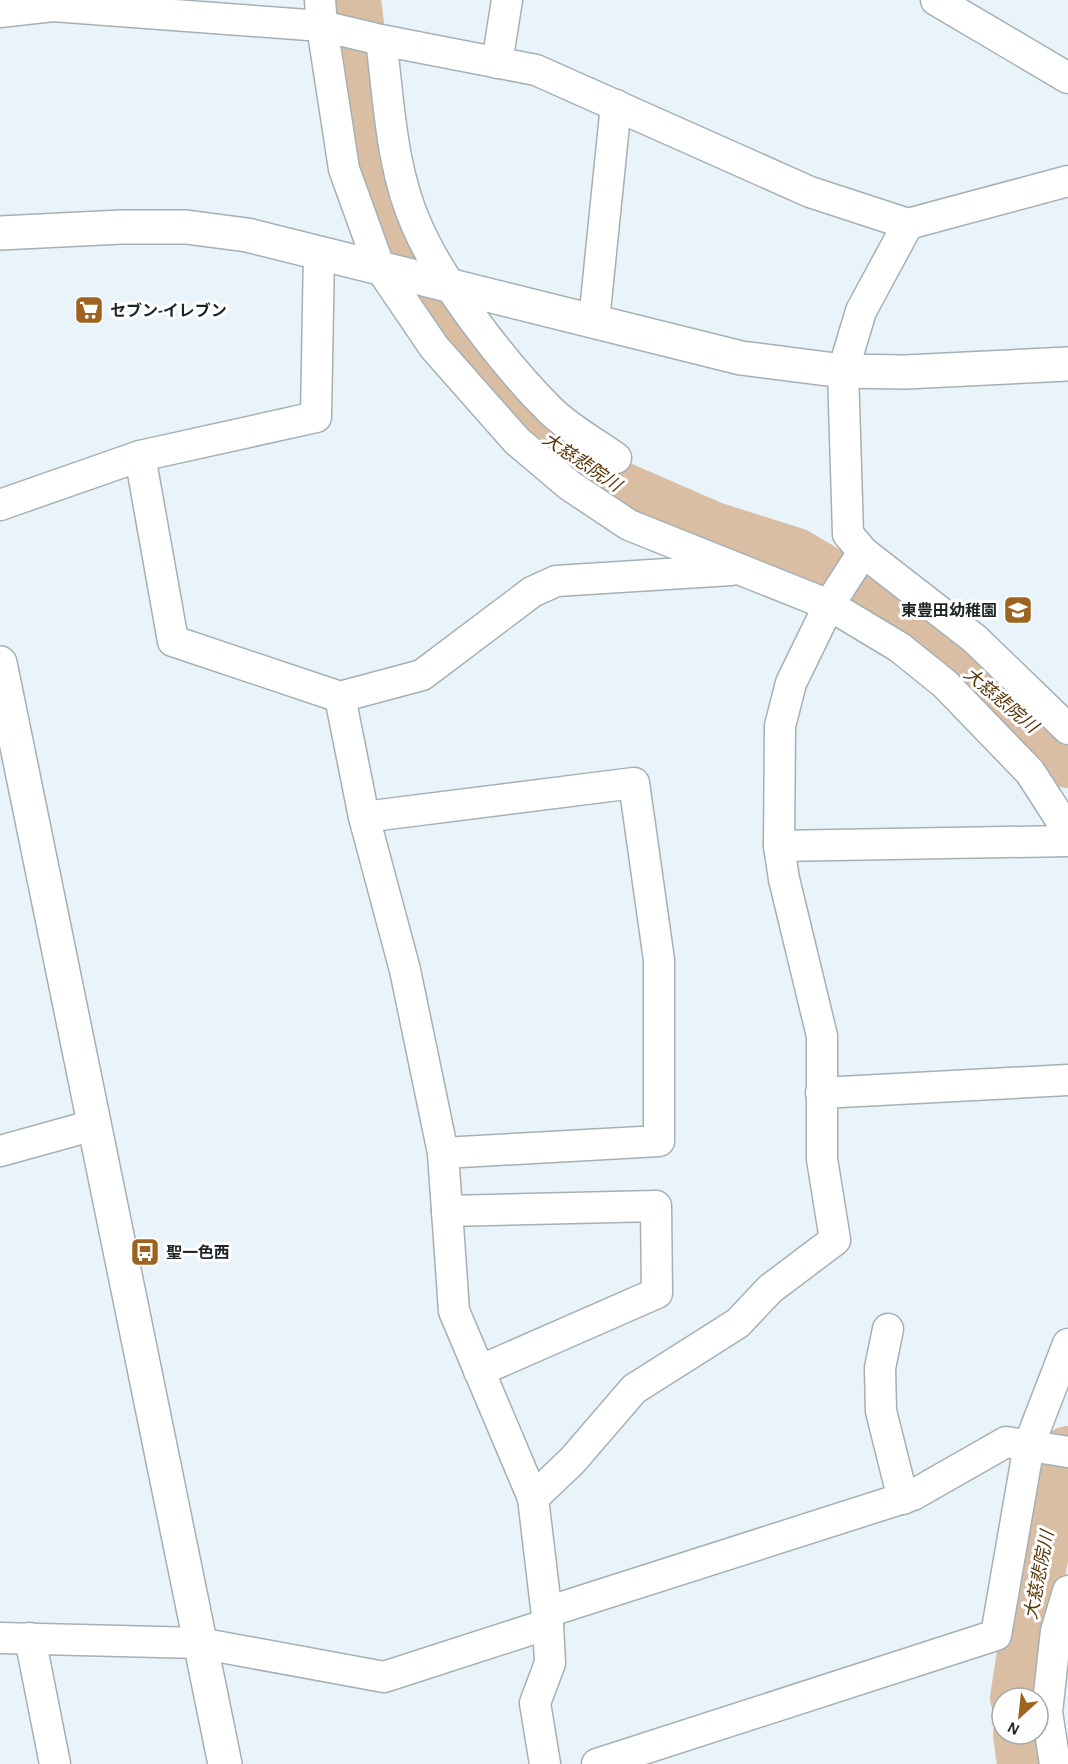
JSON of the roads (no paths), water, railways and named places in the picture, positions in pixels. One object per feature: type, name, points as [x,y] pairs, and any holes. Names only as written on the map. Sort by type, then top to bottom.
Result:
[{"type":"street","points":[[497,63],[507,0]]},
{"type":"street","points":[[936,0],[1068,78]]},
{"type":"street","points":[[0,12],[53,6],[321,13],[381,39],[536,70],[810,192],[908,224],[1068,181]]},
{"type":"street","points":[[321,13],[344,169],[379,266],[434,347],[518,441],[569,485],[629,525],[829,605],[899,647],[945,684],[1030,772],[1068,831]]},
{"type":"street","points":[[381,39],[396,158],[417,226],[450,285],[507,361],[551,411],[616,458]]},
{"type":"street","points":[[594,321],[616,105]]},
{"type":"street","points":[[908,224],[861,311],[843,371],[848,534],[863,552],[975,639],[1068,729]]},
{"type":"street","points":[[0,233],[121,227],[186,228],[247,235],[379,266],[741,358],[843,371],[905,372],[1068,364]]},
{"type":"street","points":[[0,505],[140,456],[316,417],[319,252]]},
{"type":"street","points":[[140,456],[173,641],[340,696],[422,675],[532,592],[556,581],[740,569]]},
{"type":"street","points":[[533,1498],[572,1461],[634,1389],[738,1323],[770,1289],[835,1240],[822,1160],[822,1036],[784,879],[779,846],[780,726],[791,683],[829,605],[863,552]]},
{"type":"street","points":[[0,663],[225,1764]]},
{"type":"street","points":[[340,696],[364,817],[405,970],[443,1153],[454,1311],[533,1498],[548,1618],[550,1663],[535,1703],[545,1764]]},
{"type":"street","points":[[364,817],[634,783],[659,960],[659,1141],[443,1153]]},
{"type":"street","points":[[779,846],[1068,841]]},
{"type":"street","points":[[821,1093],[1068,1080]]},
{"type":"street","points":[[0,1151],[94,1125]]},
{"type":"street","points":[[447,1211],[656,1206],[657,1293],[479,1371]]},
{"type":"street","points":[[888,1329],[880,1368],[881,1411],[903,1499]]},
{"type":"street","points":[[597,1764],[996,1635],[1029,1444],[1068,1344]]},
{"type":"street","points":[[0,1638],[199,1643],[384,1677],[548,1618],[903,1499],[1006,1442],[1068,1452]]},
{"type":"street","points":[[1055,1764],[1047,1712],[1068,1591]]},
{"type":"street","points":[[30,1638],[55,1764]]},
{"type":"waterway","name":"大慈悲院川","points":[[353,0],[371,144],[388,210],[412,283],[452,343],[527,424],[608,484],[711,529],[796,556],[887,610],[1005,700],[1058,747],[1068,760]]},
{"type":"waterway","name":"大慈悲院川","points":[[1020,1686],[1040,1558],[1068,1454]]},
{"type":"waterway","name":"大慈悲院川","points":[[1023,1746],[1025,1764]]},
{"type":"place","name":"セブン-イレブン","points":[[89,310]]},
{"type":"place","name":"東豊田幼稚園","points":[[1018,610]]},
{"type":"place","name":"聖一色西","points":[[145,1252]]}]
